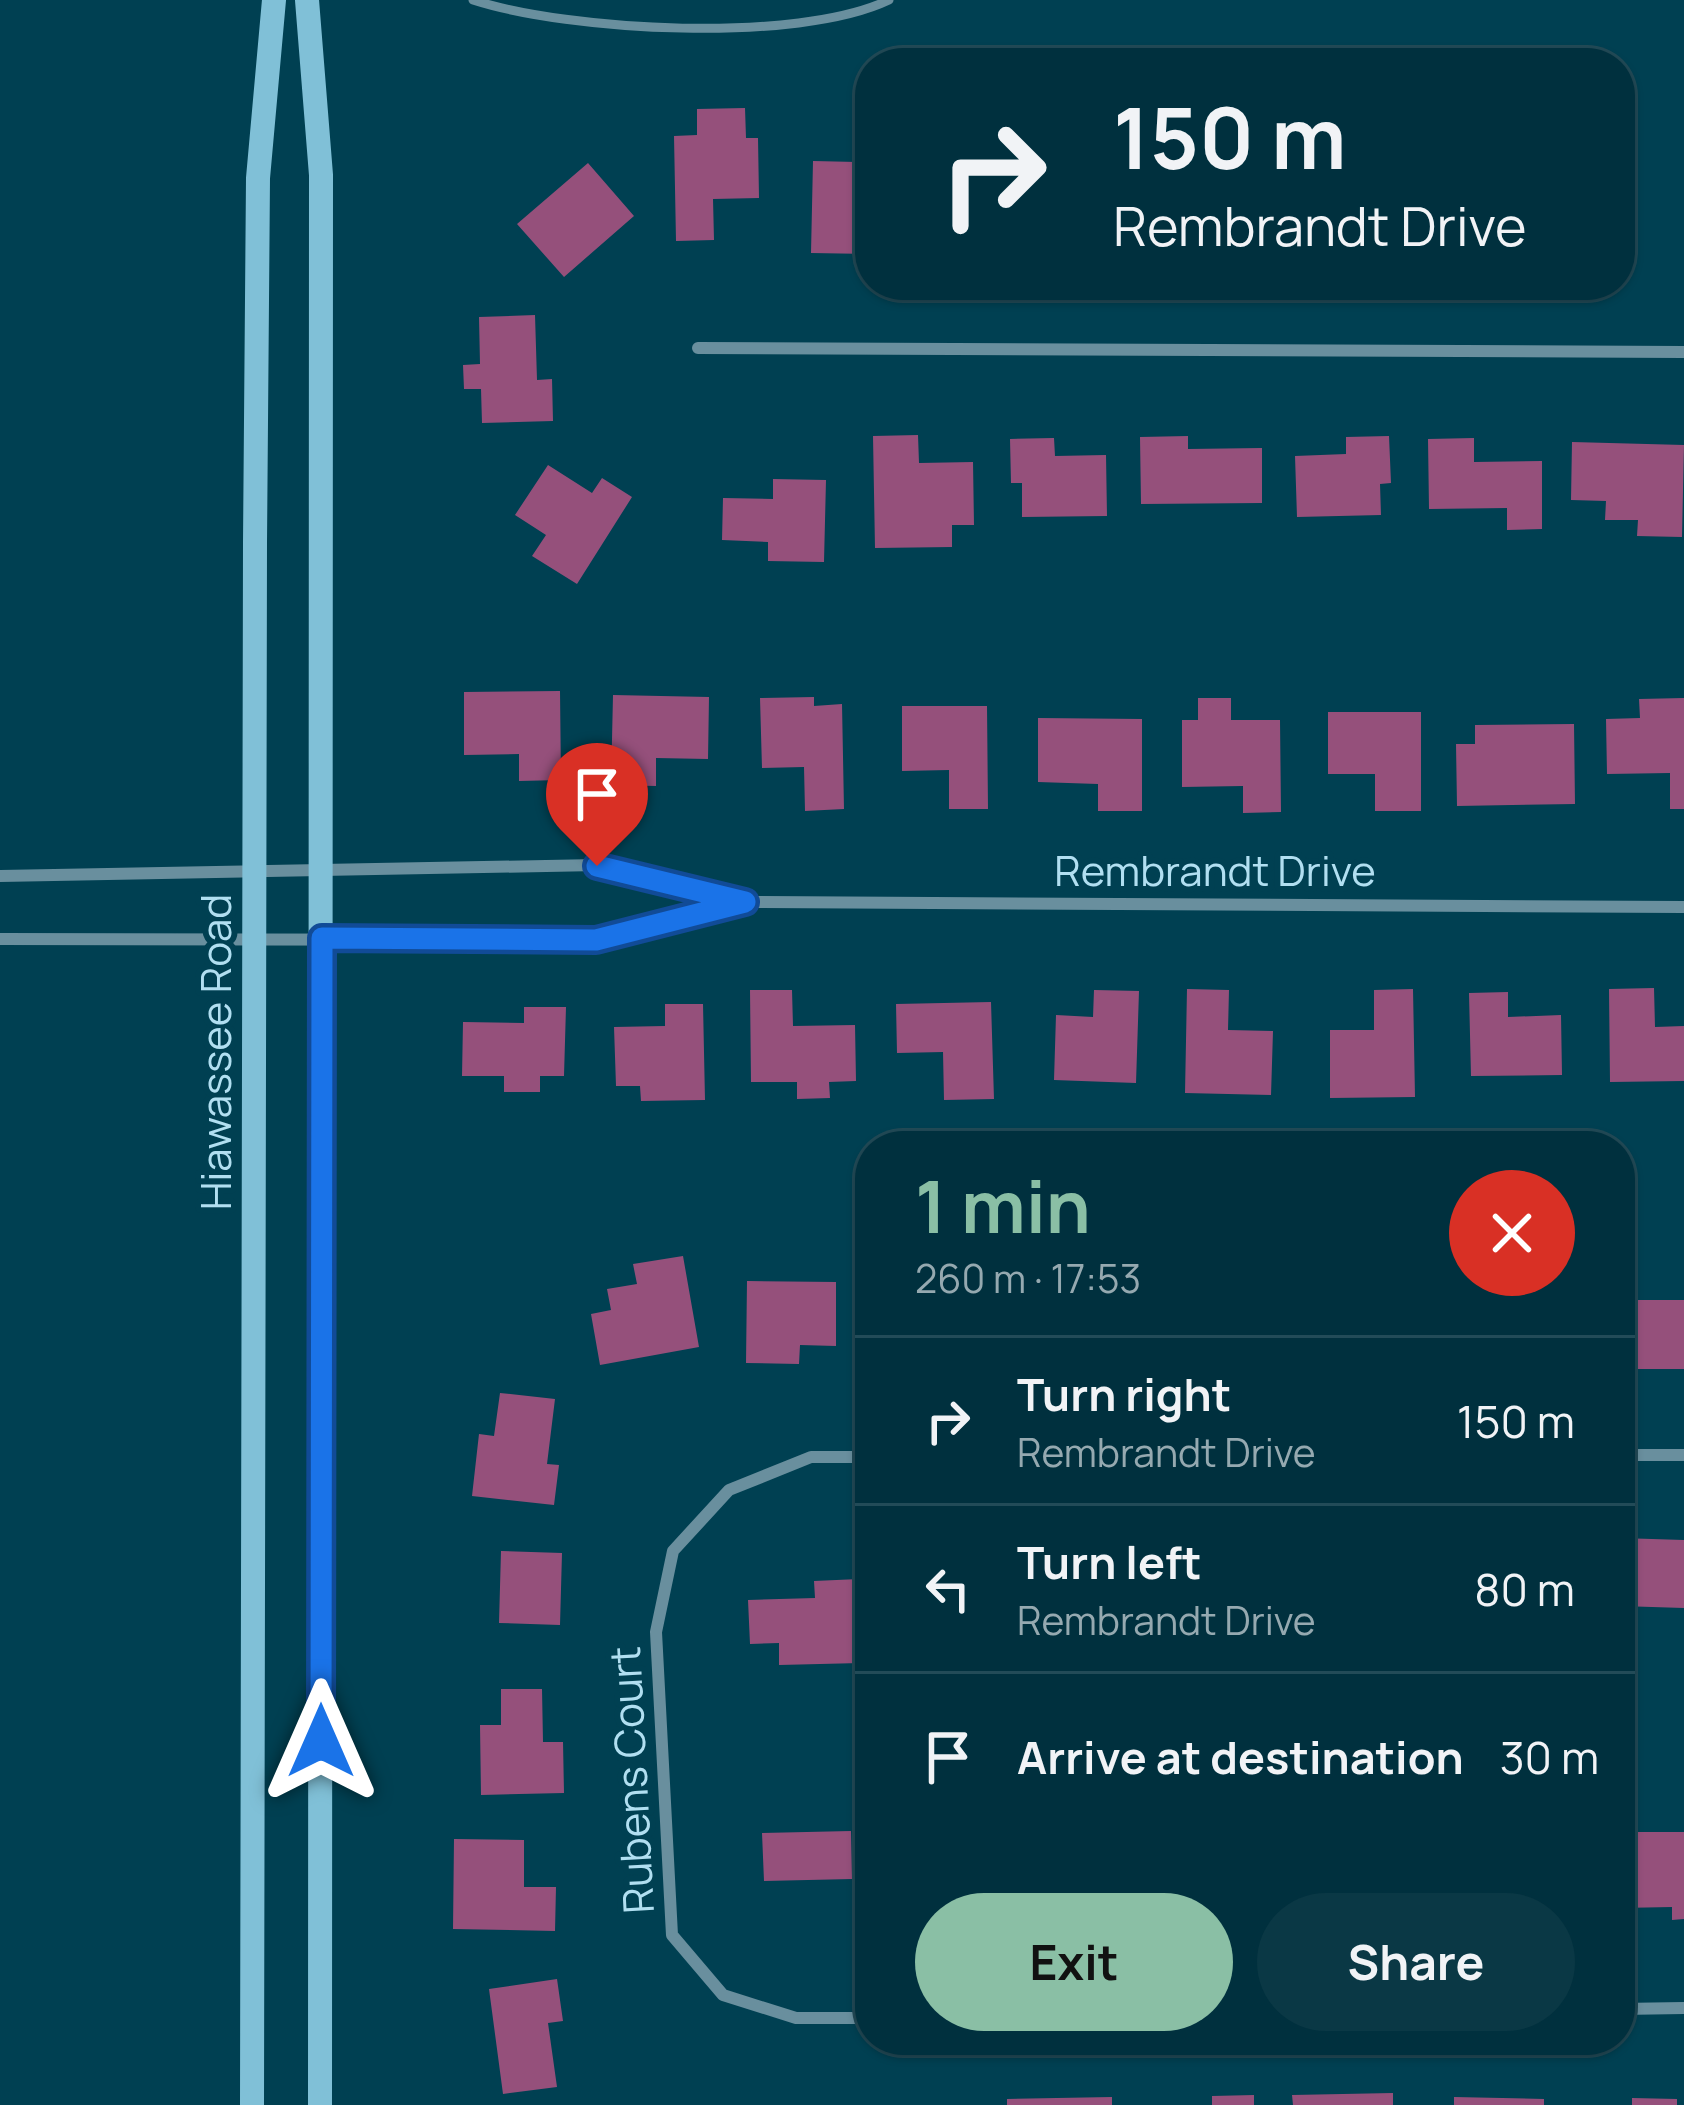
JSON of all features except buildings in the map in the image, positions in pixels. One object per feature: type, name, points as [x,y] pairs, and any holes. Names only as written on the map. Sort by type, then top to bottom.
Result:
[{"type":"street","name":"Hiawassee Road","points":[[253,2105],[258,178],[274,0]]},
{"type":"street","points":[[307,0],[321,175],[320,2105]]},
{"type":"street","points":[[698,348],[1684,352]]},
{"type":"street","name":"Rembrandt Drive","points":[[0,876],[597,866],[745,902],[1684,907]]},
{"type":"street","name":"Rembrandt Drive","points":[[0,939],[596,940],[745,902]]},
{"type":"street","points":[[1635,1455],[1684,1455]]},
{"type":"street","name":"Rubens Court","points":[[855,1457],[812,1457],[729,1490],[673,1551],[656,1632],[672,1936],[723,1995],[796,2018],[855,2018]]},
{"type":"street","points":[[1635,2009],[1684,2008]]},
{"type":"lane","points":[[473,0],[567,22],[725,25],[844,14],[889,0]]},
{"type":"route","points":[[321,1741],[322,938],[596,940],[745,902],[597,866]]}]
